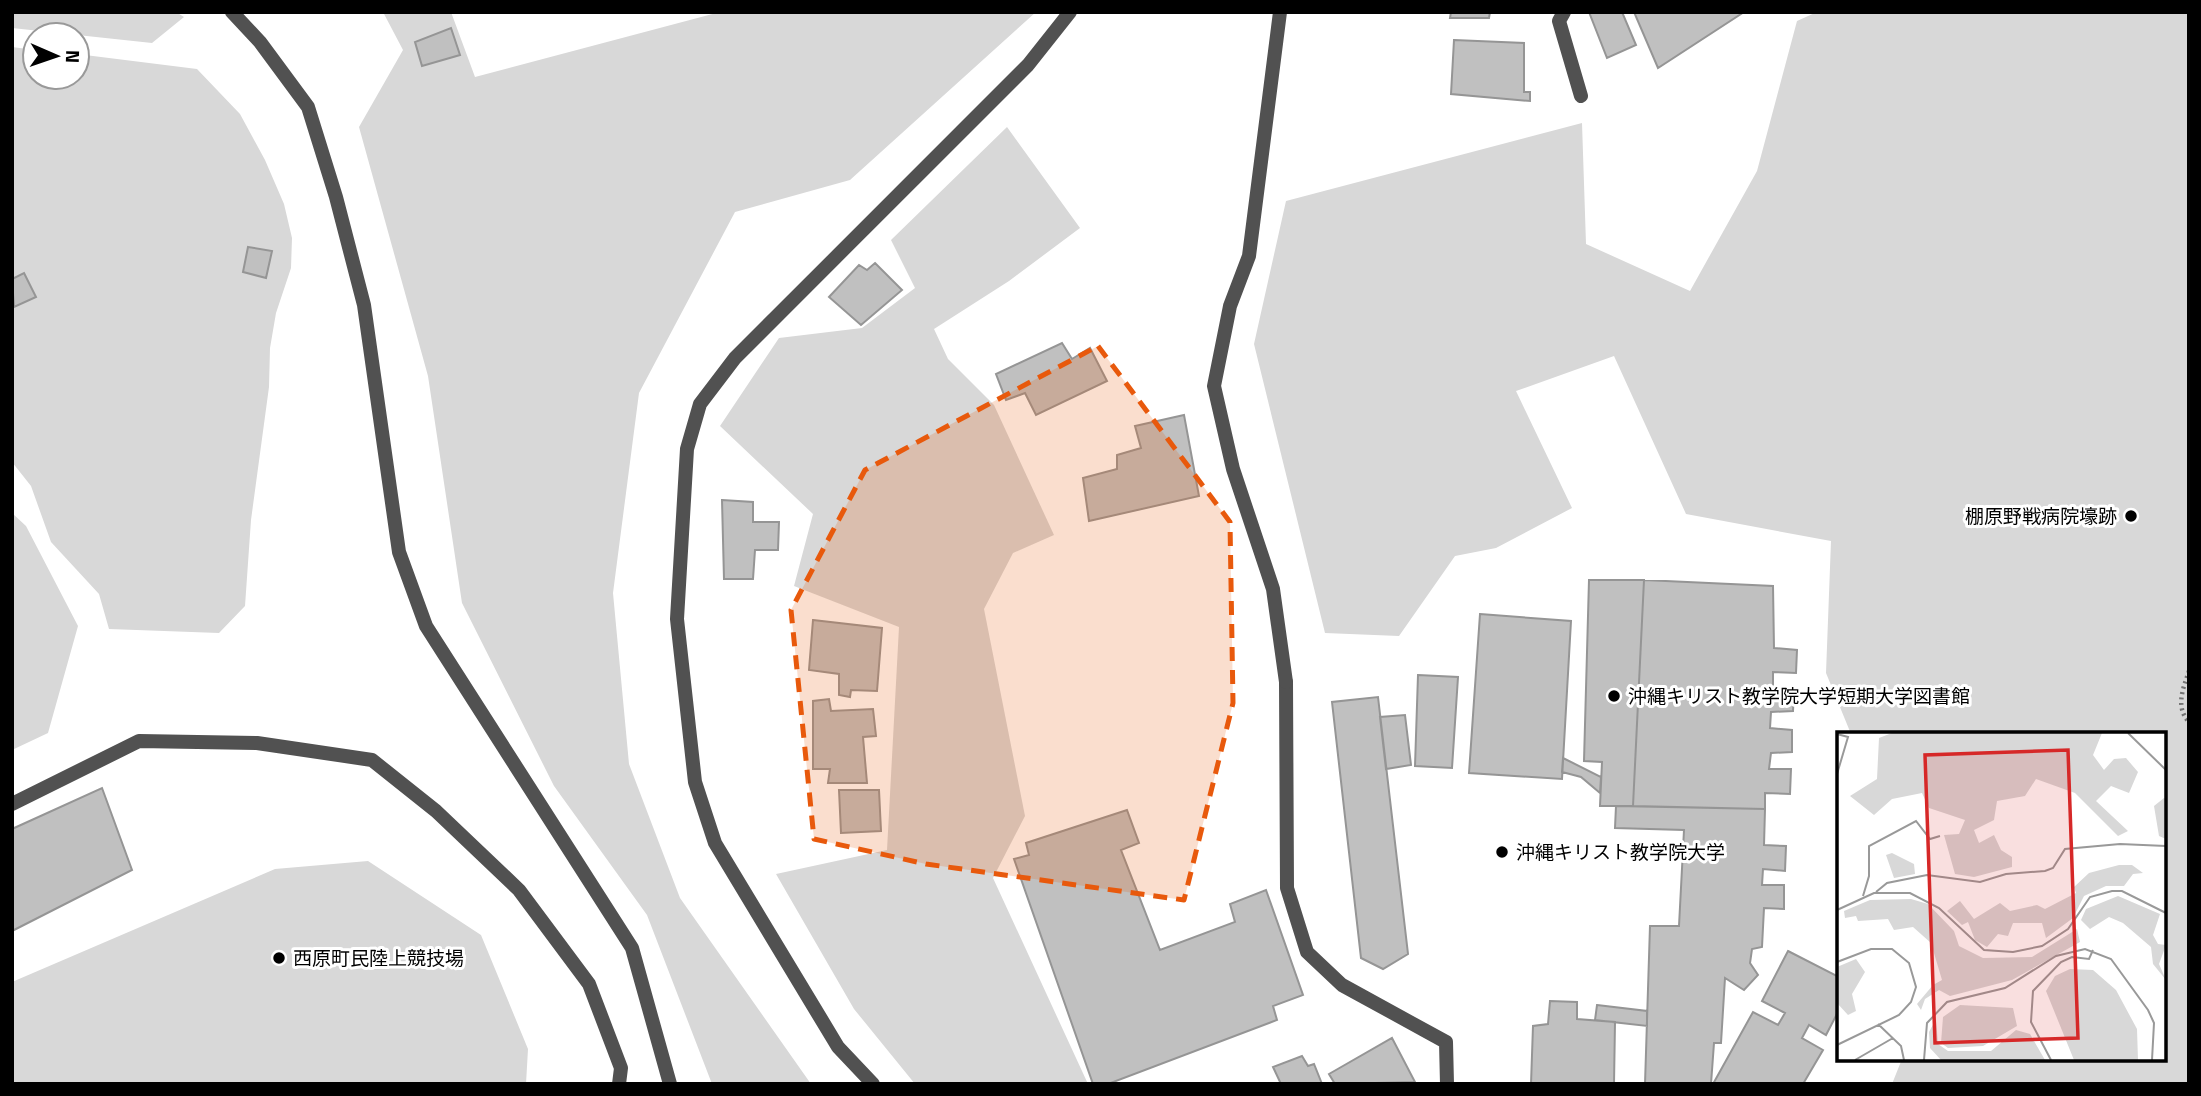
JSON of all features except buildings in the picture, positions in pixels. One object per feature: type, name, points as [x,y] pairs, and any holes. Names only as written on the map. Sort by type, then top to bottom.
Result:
[{"type":"street","points":[[232,12],[260,42],[308,107],[364,305],[398,552],[426,626],[632,948],[670,1084]]},
{"type":"street","points":[[873,1084],[838,1046],[715,843],[695,782],[677,619],[688,449],[700,404],[735,358],[1028,65],[1070,12]]},
{"type":"street","points":[[1280,12],[1250,256],[1230,306],[1214,386],[1233,469],[1273,589],[1286,682],[1287,888],[1307,952],[1342,985],[1446,1042],[1447,1084]]},
{"type":"street","points":[[1564,12],[1559,21],[1581,96]]},
{"type":"street","points":[[12,804],[139,741],[257,743],[372,760],[436,811],[519,890],[589,984],[621,1068],[619,1084]]},
{"type":"path","points":[[2189,671],[2181,693],[2182,714],[2189,722]]},
{"type":"highlighted area","points":[[1098,346],[1230,522],[1233,703],[1184,900],[926,864],[814,839],[791,610],[865,470]]},
{"type":"shaded area","points":[[12,12],[176,12],[184,17],[152,43],[91,36],[91,21],[21,21],[21,29],[12,28]]},
{"type":"shaded area","points":[[383,12],[451,12],[475,77],[720,12],[1036,12],[850,180],[735,212],[639,393],[613,593],[629,764],[680,898],[811,1084],[712,1084],[647,915],[554,786],[462,603],[428,376],[359,127],[403,50]]},
{"type":"shaded area","points":[[1817,12],[2189,12],[2189,1084],[1892,1084],[1901,1061],[2166,1061],[2166,732],[1850,732],[1826,673],[1831,541],[1686,514],[1614,356],[1516,391],[1572,508],[1496,548],[1455,556],[1399,636],[1325,633],[1254,344],[1286,201],[1582,123],[1586,244],[1690,291],[1757,171],[1797,21]]},
{"type":"shaded area","points":[[12,47],[21,48],[21,91],[91,91],[91,56],[197,69],[240,114],[265,160],[284,204],[292,238],[291,268],[276,313],[270,348],[269,387],[251,520],[245,606],[219,633],[109,629],[99,594],[51,542],[31,486],[12,462]]},
{"type":"shaded area","points":[[1007,127],[1080,228],[1009,281],[934,329],[948,359],[994,405],[1054,535],[1013,553],[984,609],[1025,816],[993,878],[1088,1084],[915,1084],[854,1009],[776,874],[887,850],[899,627],[794,586],[813,514],[720,426],[779,338],[862,328],[915,288],[891,240]]},
{"type":"shaded area","points":[[12,513],[26,526],[78,626],[48,733],[12,750]]},
{"type":"shaded area","name":"西原町民陸上競技場","points":[[368,861],[481,935],[528,1049],[526,1084],[12,1084],[12,982],[275,869]]},
{"type":"place","name":"棚原野戦病院壕跡","points":[[2131,516]]},
{"type":"place","name":"沖縄キリスト教学院大学短期大学図書館","points":[[1614,696]]},
{"type":"place","name":"沖縄キリスト教学院大学","points":[[1502,852]]},
{"type":"place","name":"西原町民陸上競技場","points":[[279,958]]}]
